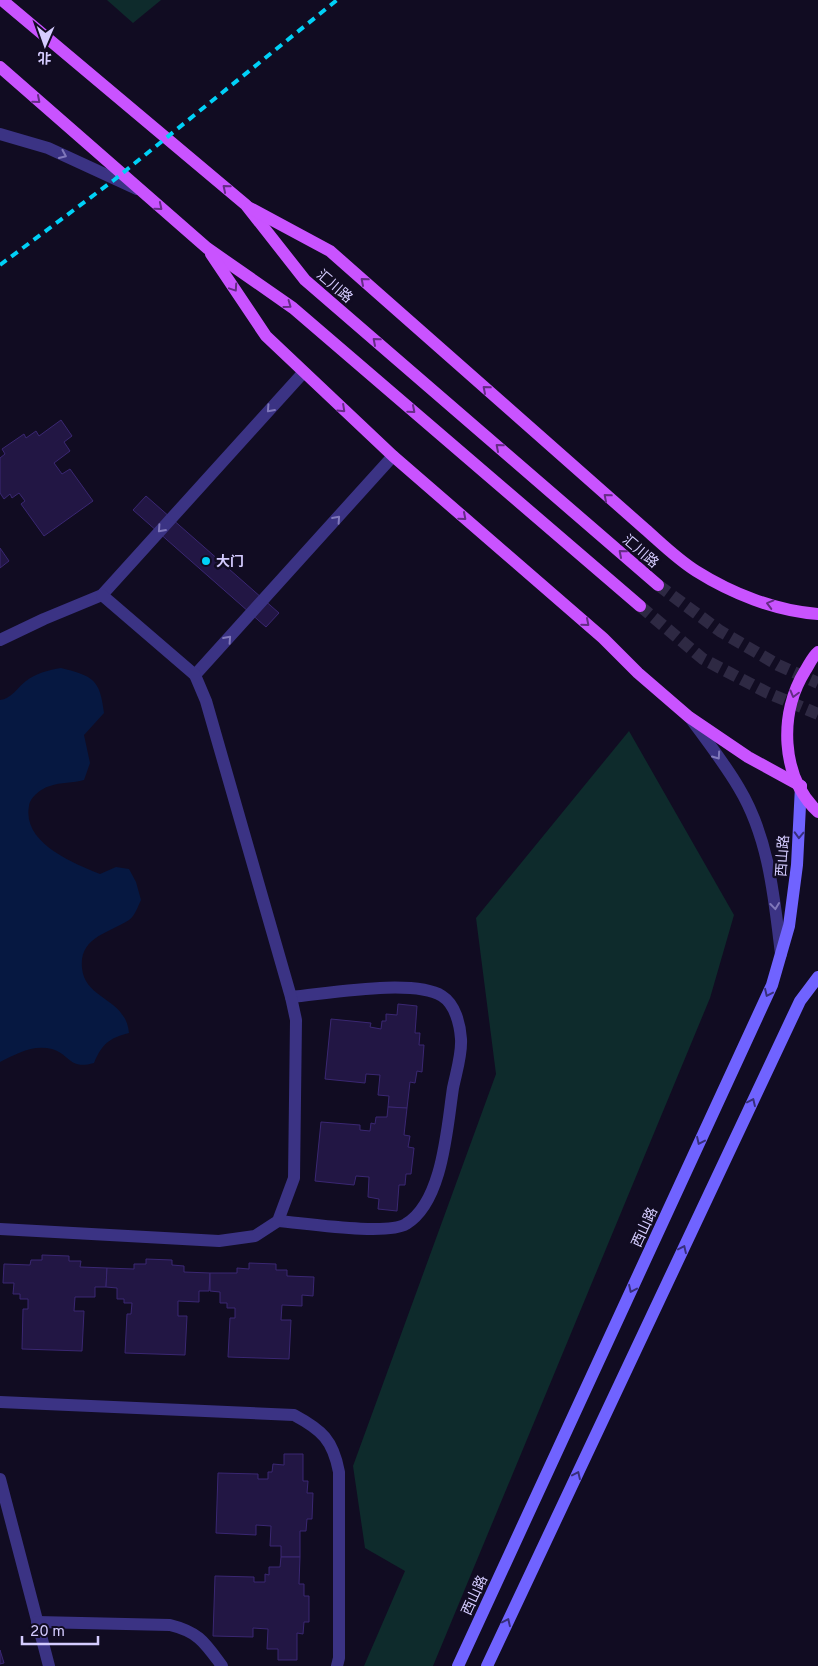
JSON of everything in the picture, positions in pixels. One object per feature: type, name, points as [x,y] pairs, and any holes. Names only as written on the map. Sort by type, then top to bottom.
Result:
[{"type":"main road","name":"汇川路","points":[[2,0],[246,205],[306,280],[658,585]]},
{"type":"main road","points":[[0,67],[207,248],[293,308],[640,606]]},
{"type":"main road","points":[[246,205],[330,251],[637,523],[695,570],[745,597],[806,613],[818,614]]},
{"type":"main road","points":[[207,248],[266,336],[393,456],[595,631],[689,717],[748,757],[800,786]]},
{"type":"main road","points":[[818,652],[795,686],[786,726],[791,767],[810,804],[818,812]]},
{"type":"main road","name":"西山路","points":[[458,1666],[768,994],[789,926],[798,864],[800,786]]},
{"type":"main road","points":[[487,1666],[800,1001],[818,977]]},
{"type":"street","points":[[0,134],[48,148],[139,190]]},
{"type":"street","points":[[0,640],[44,618],[102,594],[303,373]]},
{"type":"street","points":[[195,675],[393,456]]},
{"type":"street","points":[[0,1228],[218,1241],[255,1236],[278,1221],[294,1178],[296,1020],[206,702],[195,675],[102,594]]},
{"type":"street","points":[[689,717],[740,788],[761,835],[772,884],[781,955]]},
{"type":"street","points":[[278,1221],[382,1229],[405,1226],[419,1215],[434,1186],[442,1159],[461,1041],[458,1021],[451,1005],[442,996],[422,989],[397,988],[291,997]]},
{"type":"street","points":[[0,1402],[294,1415],[315,1426],[330,1443],[339,1472],[339,1658],[337,1666]]},
{"type":"street","points":[[0,1478],[49,1666]]},
{"type":"street","points":[[37,1622],[170,1625],[187,1629],[201,1638],[222,1666]]},
{"type":"green space","points":[[107,0],[161,0],[133,23]]},
{"type":"green space","points":[[629,731],[734,915],[710,998],[433,1666],[364,1666],[405,1571],[365,1548],[353,1466],[496,1074],[476,918]]},
{"type":"water","points":[[61,668],[81,674],[93,681],[100,693],[104,713],[84,735],[90,763],[84,780],[54,785],[40,791],[30,803],[29,819],[33,831],[52,850],[100,874],[116,867],[129,869],[136,882],[141,900],[133,916],[97,937],[85,949],[82,958],[85,979],[90,987],[114,1005],[121,1013],[126,1021],[129,1033],[111,1040],[103,1046],[94,1063],[86,1065],[75,1063],[52,1049],[45,1048],[31,1049],[0,1062],[0,700],[11,695],[34,676]]},
{"type":"building","points":[[61,420],[72,436],[64,442],[70,451],[54,463],[62,474],[70,469],[93,501],[44,536],[21,504],[25,501],[19,493],[12,498],[10,494],[4,499],[0,493],[0,458],[5,454],[2,449],[24,434],[26,438],[36,431],[39,436]]},
{"type":"building","name":"大门","points":[[146,496],[279,613],[266,627],[133,510]]},
{"type":"building","points":[[0,548],[9,561],[0,568]]},
{"type":"building","points":[[398,1004],[417,1006],[415,1033],[420,1033],[419,1045],[424,1045],[422,1072],[417,1071],[415,1083],[410,1082],[407,1108],[388,1107],[389,1096],[378,1095],[380,1075],[366,1074],[365,1083],[325,1079],[331,1019],[371,1023],[370,1027],[381,1029],[382,1021],[386,1021],[386,1014],[397,1015]]},
{"type":"building","points":[[388,1107],[407,1108],[404,1135],[410,1136],[408,1147],[414,1148],[411,1174],[406,1174],[405,1185],[399,1185],[397,1211],[378,1209],[379,1199],[368,1197],[369,1177],[356,1176],[354,1185],[315,1181],[321,1122],[360,1125],[360,1130],[370,1131],[371,1123],[375,1124],[376,1117],[387,1117]]},
{"type":"building","points":[[42,1255],[69,1256],[69,1261],[81,1261],[80,1267],[107,1268],[106,1287],[95,1287],[95,1297],[75,1297],[74,1311],[84,1311],[82,1351],[22,1349],[23,1309],[28,1309],[28,1299],[20,1299],[20,1294],[13,1294],[14,1283],[3,1283],[4,1264],[30,1265],[31,1260],[42,1260]]},
{"type":"building","points":[[146,1259],[172,1260],[172,1265],[184,1266],[184,1272],[210,1273],[209,1291],[199,1291],[199,1302],[178,1301],[178,1316],[187,1316],[185,1355],[125,1353],[127,1314],[131,1314],[132,1303],[124,1303],[124,1299],[117,1299],[117,1288],[106,1287],[107,1268],[134,1269],[134,1264],[146,1264]]},
{"type":"building","points":[[249,1263],[276,1264],[276,1270],[287,1270],[287,1276],[314,1277],[313,1296],[302,1295],[302,1306],[282,1305],[281,1320],[291,1320],[289,1359],[228,1357],[230,1318],[235,1318],[235,1308],[227,1308],[227,1303],[220,1303],[220,1292],[210,1291],[210,1273],[237,1273],[237,1268],[249,1269]]},
{"type":"building","points":[[284,1454],[303,1454],[303,1481],[308,1481],[307,1493],[313,1493],[312,1519],[307,1519],[306,1531],[300,1531],[300,1557],[281,1557],[281,1546],[270,1546],[271,1526],[256,1525],[256,1535],[216,1533],[218,1473],[258,1474],[258,1479],[268,1479],[268,1472],[272,1472],[273,1464],[284,1465]]},
{"type":"building","points":[[281,1557],[300,1557],[299,1584],[304,1584],[304,1596],[309,1596],[309,1622],[304,1622],[303,1634],[297,1633],[297,1660],[278,1660],[278,1649],[267,1649],[268,1629],[253,1628],[253,1637],[213,1636],[215,1576],[254,1577],[254,1582],[265,1582],[265,1574],[269,1575],[269,1567],[280,1567]]},
{"type":"building","points":[[0,1650],[4,1663],[0,1664]]},
{"type":"tunnel","points":[[658,585],[720,631],[778,665],[818,683]]},
{"type":"tunnel","points":[[640,606],[703,659],[768,693],[818,714]]},
{"type":"railway","points":[[0,265],[114,180],[337,0]]},
{"type":"place","name":"大门","points":[[206,561]]}]
